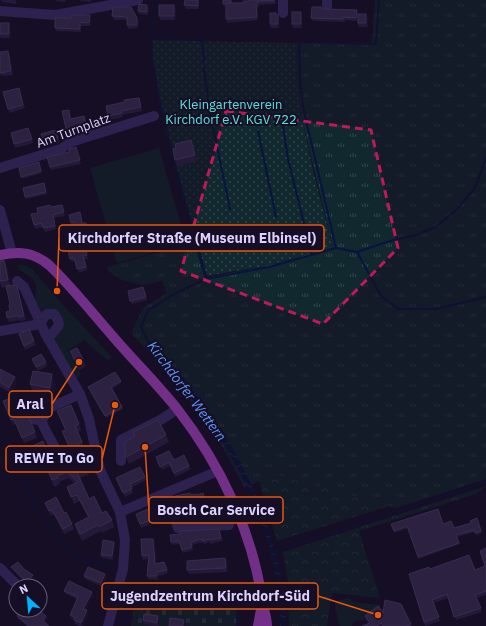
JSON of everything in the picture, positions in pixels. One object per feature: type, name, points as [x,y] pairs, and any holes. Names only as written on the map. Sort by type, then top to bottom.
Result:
[{"type":"main road","points":[[0,255],[24,253],[35,256],[54,270],[177,409],[199,440],[218,471],[230,496],[257,571],[262,602],[267,618],[267,626]]},
{"type":"main road","points":[[258,626],[262,602]]},
{"type":"street","points":[[0,11],[55,15],[138,0]]},
{"type":"street","points":[[283,0],[283,13]]},
{"type":"street","name":"Am Turnplatz","points":[[0,168],[61,149],[71,142],[154,116]]},
{"type":"street","points":[[0,210],[12,253]]},
{"type":"street","points":[[17,281],[24,287],[48,339],[80,394],[89,419],[100,470],[120,512],[125,540],[123,569],[108,626]]},
{"type":"street","points":[[41,324],[42,320],[48,314],[54,314],[57,317],[58,325],[48,339]]},
{"type":"street","points":[[0,330],[41,324]]},
{"type":"street","points":[[59,456],[53,442],[48,438],[41,420],[38,421],[31,416],[31,410],[41,406],[45,410],[80,394]]},
{"type":"street","points":[[121,461],[120,440],[177,409]]},
{"type":"street","points":[[120,512],[218,471]]},
{"type":"street","points":[[166,493],[178,528],[229,524]]},
{"type":"street","points":[[0,568],[10,578]]},
{"type":"highlighted area","points":[[226,111],[371,130],[398,248],[323,324],[181,271]]},
{"type":"green space","points":[[375,0],[486,0],[486,479],[396,508],[277,475],[244,487],[207,422],[163,368],[131,333],[143,308],[167,293],[162,281],[142,285],[122,280],[108,271],[107,267],[194,242],[205,278],[269,265],[333,247],[302,119],[296,70],[297,43],[372,42]]},
{"type":"green space","name":"Kleingartenverein Kirchdorf e.V. KGV 722","points":[[151,40],[297,43],[296,70],[302,119],[314,174],[333,247],[269,265],[207,276],[164,126],[152,57]]},
{"type":"green space","points":[[159,148],[186,243],[117,263],[90,168]]},
{"type":"green space","points":[[19,265],[24,265],[33,270],[63,305],[112,357],[111,359],[107,360],[84,340],[68,350],[81,375],[76,379],[54,341],[62,323],[58,312],[40,315],[35,303],[36,285],[32,278],[18,269]]},
{"type":"green space","points":[[277,475],[389,506],[277,541],[259,481]]},
{"type":"green space","points":[[486,486],[476,494],[359,531],[380,598],[332,593],[327,626],[289,626],[288,582],[283,552]]},
{"type":"green space","points":[[138,588],[237,593],[236,626],[131,626]]},
{"type":"green space","points":[[348,598],[354,602],[382,605],[363,620],[355,621],[352,626],[340,626],[335,605],[337,601]]},
{"type":"water","name":"Kirchdorfer Wettern","points":[[180,373],[224,433],[252,485],[276,554],[281,578],[286,626],[280,626],[279,598],[275,570],[259,516],[248,489],[221,439],[202,411],[175,377]]},
{"type":"building","points":[[185,0],[198,0],[198,6],[184,5]]},
{"type":"building","points":[[223,0],[231,0],[231,3],[223,4]]},
{"type":"building","points":[[249,0],[274,1],[258,1],[258,3],[256,3],[257,17],[226,19],[226,3],[243,3],[243,1]]},
{"type":"building","points":[[139,4],[147,5],[147,12],[138,11]]},
{"type":"building","points":[[159,5],[174,5],[174,16],[159,16]]},
{"type":"building","points":[[113,7],[131,7],[137,18],[137,25],[127,25],[127,17],[112,16]]},
{"type":"building","points":[[312,7],[321,7],[322,9],[357,10],[356,18],[311,18]]},
{"type":"building","points":[[292,12],[301,12],[301,24],[292,24]]},
{"type":"building","points":[[270,13],[276,13],[278,15],[278,24],[270,24]]},
{"type":"building","points":[[358,14],[366,14],[366,23],[358,23]]},
{"type":"building","points":[[72,15],[90,15],[89,23],[80,22],[80,29],[55,28],[55,18],[71,18]]},
{"type":"building","points":[[0,23],[9,23],[9,34],[0,34]]},
{"type":"building","points":[[8,51],[11,71],[0,73],[0,52]]},
{"type":"building","points":[[19,88],[23,105],[8,109],[3,92]]},
{"type":"building","points":[[139,98],[141,107],[121,111],[122,113],[108,116],[106,106],[125,102],[124,100]]},
{"type":"building","points":[[69,110],[70,119],[84,116],[86,125],[66,129],[62,111]]},
{"type":"building","points":[[28,128],[32,139],[14,144],[11,133]]},
{"type":"building","points":[[55,130],[58,139],[44,143],[41,134]]},
{"type":"building","points":[[191,140],[195,155],[175,160],[173,149],[176,148],[175,144]]},
{"type":"building","points":[[76,147],[80,160],[50,167],[47,157],[69,152],[69,149]]},
{"type":"building","points":[[39,162],[41,171],[21,177],[19,168]]},
{"type":"building","points":[[44,183],[46,192],[25,197],[23,188]]},
{"type":"building","points":[[50,205],[51,207],[62,205],[64,212],[53,215],[55,226],[43,228],[42,223],[34,225],[31,214],[38,213],[37,208]]},
{"type":"building","points":[[80,212],[82,223],[86,223],[87,229],[76,231],[74,222],[71,223],[69,215]]},
{"type":"building","points":[[85,246],[87,255],[83,256],[86,267],[77,269],[74,258],[70,259],[68,250]]},
{"type":"building","points":[[4,260],[8,280],[0,281],[0,261]]},
{"type":"building","points":[[6,286],[17,286],[24,316],[18,317],[18,315],[7,318],[6,312],[10,311],[10,304]]},
{"type":"building","points":[[143,287],[146,297],[130,301],[128,291]]},
{"type":"building","points":[[29,329],[34,341],[24,346],[19,334]]},
{"type":"building","points":[[77,348],[83,359],[76,362],[70,351]]},
{"type":"building","points":[[41,354],[46,362],[36,367],[32,359]]},
{"type":"building","points":[[0,369],[15,377],[9,388],[0,382]]},
{"type":"building","points":[[33,371],[52,374],[50,388],[30,384]]},
{"type":"building","points":[[115,372],[121,381],[111,387],[122,407],[105,416],[88,387]]},
{"type":"building","points":[[16,396],[24,414],[27,413],[35,432],[22,438],[14,419],[11,420],[3,401]]},
{"type":"building","points":[[71,405],[79,424],[75,426],[82,442],[77,445],[87,468],[77,472],[89,499],[94,496],[102,513],[106,511],[112,520],[99,527],[98,525],[80,534],[75,524],[89,517],[77,495],[71,497],[67,487],[78,482],[67,472],[52,480],[48,471],[53,469],[52,466],[74,457],[62,431],[66,430],[57,411]]},
{"type":"building","points":[[158,420],[166,435],[126,457],[125,442],[135,436],[133,432]]},
{"type":"building","points":[[43,441],[48,453],[30,462],[24,450]]},
{"type":"building","points":[[169,451],[174,460],[184,455],[189,466],[174,473],[169,462],[160,467],[156,457]]},
{"type":"building","points":[[140,467],[145,477],[130,484],[132,489],[123,493],[116,478]]},
{"type":"building","points":[[190,493],[191,495],[197,495],[203,493],[206,505],[201,507],[200,505],[194,506],[179,510],[175,496]]},
{"type":"building","points":[[56,497],[64,513],[66,512],[72,524],[63,529],[52,510],[49,511],[45,503]]},
{"type":"building","points":[[163,503],[167,514],[140,524],[136,514]]},
{"type":"building","points":[[438,509],[443,524],[451,521],[454,528],[471,523],[470,521],[477,518],[481,531],[475,533],[474,530],[456,535],[459,543],[418,557],[407,526],[394,531],[391,524]]},
{"type":"building","points":[[219,529],[221,538],[202,541],[202,539],[191,542],[192,547],[182,550],[179,541],[171,542],[170,535],[180,534],[180,531]]},
{"type":"building","points":[[141,539],[153,539],[155,564],[164,562],[167,570],[157,572],[157,576],[147,576],[149,555],[142,556]]},
{"type":"building","points":[[103,540],[114,542],[112,556],[101,555]]},
{"type":"building","points":[[486,548],[486,591],[475,595],[481,608],[454,617],[447,594],[432,600],[439,617],[424,622],[409,574],[429,567],[430,569],[469,555],[475,570],[485,566],[480,551]]},
{"type":"building","points":[[225,558],[226,568],[187,570],[187,561]]},
{"type":"building","points":[[18,562],[24,569],[33,575],[30,578],[23,578],[11,567]]},
{"type":"building","points":[[88,567],[105,574],[101,583],[84,576]]},
{"type":"building","points":[[69,581],[92,592],[83,609],[87,610],[81,623],[74,620],[75,617],[70,615],[78,597],[64,591]]},
{"type":"building","points":[[385,600],[401,604],[411,624],[406,626],[383,626],[381,623],[377,626],[362,626],[370,623],[365,616],[378,606],[383,612]]},
{"type":"building","points":[[144,614],[158,616],[157,623],[143,620]]},
{"type":"building","points":[[19,618],[45,618],[43,621],[49,626],[29,626]]},
{"type":"building","points":[[170,618],[184,620],[183,626],[169,626]]},
{"type":"waterway","points":[[157,0],[152,37],[152,57],[159,99],[206,279]]},
{"type":"waterway","points":[[336,248],[303,107],[300,81],[299,42],[376,44],[379,0]]},
{"type":"waterway","points":[[152,37],[202,39],[204,62]]},
{"type":"waterway","points":[[204,68],[209,107]]},
{"type":"waterway","points":[[210,113],[230,209]]},
{"type":"waterway","points":[[283,126],[288,159],[312,255]]},
{"type":"waterway","points":[[258,131],[276,217]]},
{"type":"waterway","name":"Kirchdorfer Wettern","points":[[179,377],[151,347],[141,327],[148,310],[178,292],[206,279],[269,267],[336,248],[357,252],[393,240],[412,236],[436,227],[457,209],[475,188],[486,158]]},
{"type":"waterway","points":[[357,252],[381,296],[398,309],[436,309],[486,297]]},
{"type":"waterway","points":[[0,428],[7,441],[35,508],[69,550],[82,559],[117,568]]},
{"type":"waterway","points":[[274,552],[486,482]]},
{"type":"waterway","points":[[127,578],[135,586]]},
{"type":"waterway","points":[[135,586],[239,589],[238,626]]},
{"type":"waterway","points":[[123,626],[135,586]]},
{"type":"place","name":"Kirchdorfer Straße (Museum Elbinsel)","points":[[57,291]]},
{"type":"place","name":"Aral","points":[[79,362]]},
{"type":"place","name":"REWE To Go","points":[[115,405]]},
{"type":"place","name":"Bosch Car Service","points":[[145,447]]},
{"type":"place","name":"Jugendzentrum Kirchdorf-Süd","points":[[378,615]]}]
